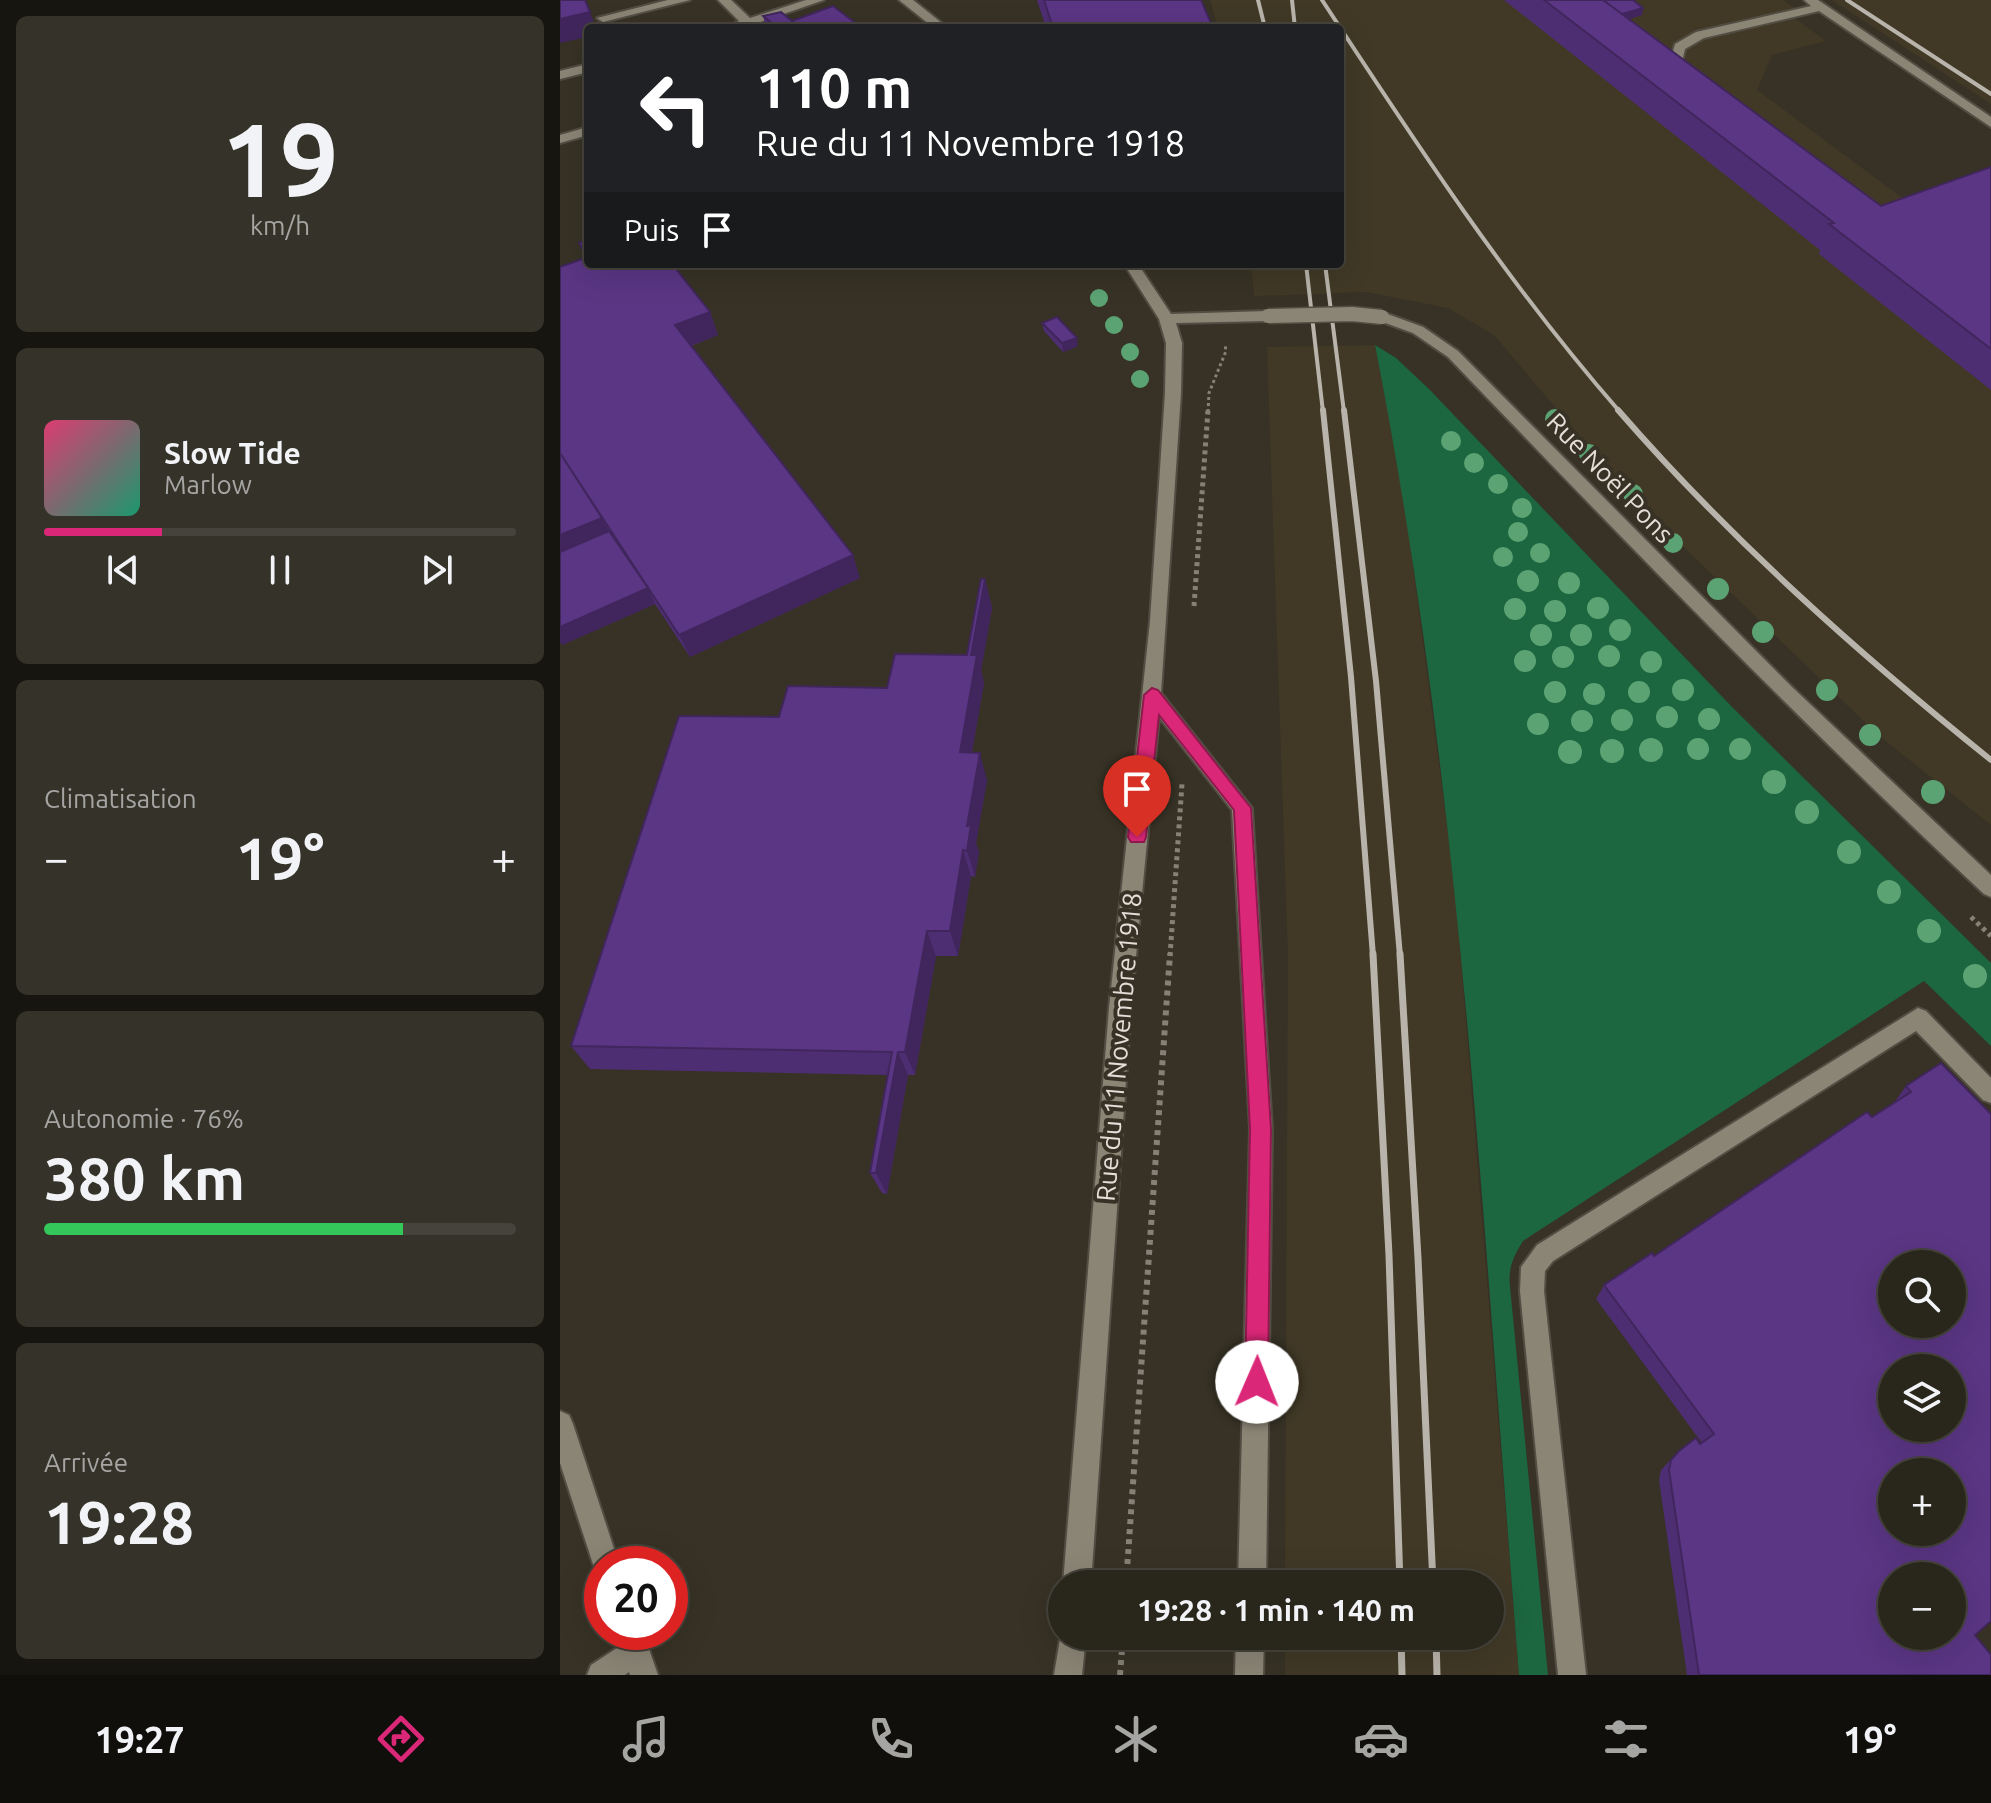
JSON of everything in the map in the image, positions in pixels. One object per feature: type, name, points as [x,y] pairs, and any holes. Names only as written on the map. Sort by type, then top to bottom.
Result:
[{"type":"street","points":[[603,18],[684,0]]},
{"type":"street","points":[[724,0],[747,22]]},
{"type":"street","points":[[741,24],[818,0]]},
{"type":"street","points":[[905,0],[937,24]]},
{"type":"street","points":[[1699,88],[1689,81],[1676,62],[1679,47],[1700,35],[1814,4],[1991,123]]},
{"type":"street","points":[[560,75],[584,69]]},
{"type":"street","points":[[560,139],[584,132]]},
{"type":"street","points":[[1134,268],[1167,319]]},
{"type":"street","name":"Rue Noël Pons","points":[[1167,319],[1352,314],[1382,317],[1418,330],[1453,354],[1667,574],[1920,823],[1991,888]]},
{"type":"street","name":"Rue du 11 Novembre 1918","points":[[1078,1570],[1120,1008],[1152,695],[1173,393],[1174,343],[1167,319]]},
{"type":"street","points":[[1152,695],[1242,808],[1261,1129],[1252,1570]]},
{"type":"street","points":[[1572,1675],[1532,1291],[1533,1267],[1545,1253],[1918,1018],[1991,1093]]},
{"type":"street","points":[[560,1424],[600,1546]]},
{"type":"street","points":[[1068,1675],[1071,1650]]},
{"type":"street","points":[[1249,1675],[1250,1650]]},
{"type":"street","points":[[601,1675],[636,1653]]},
{"type":"path","points":[[1194,612],[1209,393]]},
{"type":"path","points":[[1127,1570],[1185,737]]},
{"type":"path","points":[[1120,1675],[1122,1650]]},
{"type":"shaded area","points":[[1210,0],[1783,0],[1801,12],[1793,17],[1826,41],[1772,55],[1757,90],[1991,264],[1991,825],[1877,734],[1627,492],[1494,335],[1448,308],[1366,292],[1254,296],[1251,268],[1344,268],[1344,24],[1217,24]]},
{"type":"shaded area","points":[[1832,0],[1991,0],[1991,104]]},
{"type":"shaded area","points":[[1375,345],[1403,489],[1455,887],[1519,1675],[1285,1675],[1285,1650],[1504,1650],[1504,1570],[1285,1570],[1288,956],[1267,347]]},
{"type":"green space","points":[[1375,345],[1396,358],[1429,389],[1732,707],[1991,963],[1991,1046],[1924,981],[1523,1241],[1516,1252],[1510,1280],[1548,1675],[1519,1675],[1466,1008],[1449,841],[1429,675]]},
{"type":"building","points":[[560,0],[585,0],[590,12],[560,19]]},
{"type":"building","points":[[1044,0],[1201,0],[1211,24],[1052,24]]},
{"type":"building","points":[[1544,0],[1603,0],[1881,206],[1991,167],[1991,349],[1829,224],[1834,223]]},
{"type":"building","points":[[1603,0],[1633,0],[1643,8],[1622,14]]},
{"type":"building","points":[[833,6],[857,24],[773,24],[763,16],[781,12],[792,21]]},
{"type":"building","points":[[584,258],[584,268],[675,268],[710,312],[675,325],[853,555],[679,635],[560,453],[560,267]]},
{"type":"building","points":[[1057,317],[1077,338],[1062,343],[1042,323]]},
{"type":"building","points":[[560,453],[602,518],[560,535]]},
{"type":"building","points":[[609,531],[648,588],[560,627],[560,552]]},
{"type":"building","points":[[981,579],[985,579],[971,655],[977,655],[960,752],[980,753],[967,826],[971,825],[967,851],[963,850],[950,931],[927,931],[905,1052],[898,1052],[876,1173],[870,1173],[892,1052],[571,1046],[679,716],[779,717],[788,686],[887,688],[895,654],[967,655]]},
{"type":"building","points":[[1941,1063],[1991,1114],[1991,1621],[1975,1635],[1991,1655],[1991,1675],[1699,1675],[1669,1470],[1671,1460],[1679,1451],[1696,1438],[1700,1444],[1714,1434],[1604,1285],[1652,1253],[1654,1256],[1867,1112],[1872,1117],[1911,1092],[1906,1086]]},
{"type":"railway","points":[[1258,0],[1264,24]]},
{"type":"railway","points":[[1292,0],[1295,24]]},
{"type":"railway","points":[[1322,0],[1338,24]]},
{"type":"railway","points":[[1847,0],[1991,94]]},
{"type":"railway","points":[[1344,33],[1501,263],[1620,412]]},
{"type":"railway","points":[[1306,268],[1323,412]]},
{"type":"railway","points":[[1326,268],[1344,412]]},
{"type":"railway","points":[[1323,410],[1351,677],[1373,956]]},
{"type":"railway","points":[[1344,410],[1376,681],[1400,956]]},
{"type":"railway","points":[[1618,410],[1750,549],[1844,636],[1991,760]]},
{"type":"railway","points":[[1373,954],[1389,1255],[1400,1570]]},
{"type":"railway","points":[[1400,954],[1432,1570]]},
{"type":"railway","points":[[1401,1650],[1402,1675]]},
{"type":"railway","points":[[1436,1650],[1437,1675]]},
{"type":"route","points":[[1137,837],[1152,695],[1242,808],[1261,1129],[1257,1382]]}]
